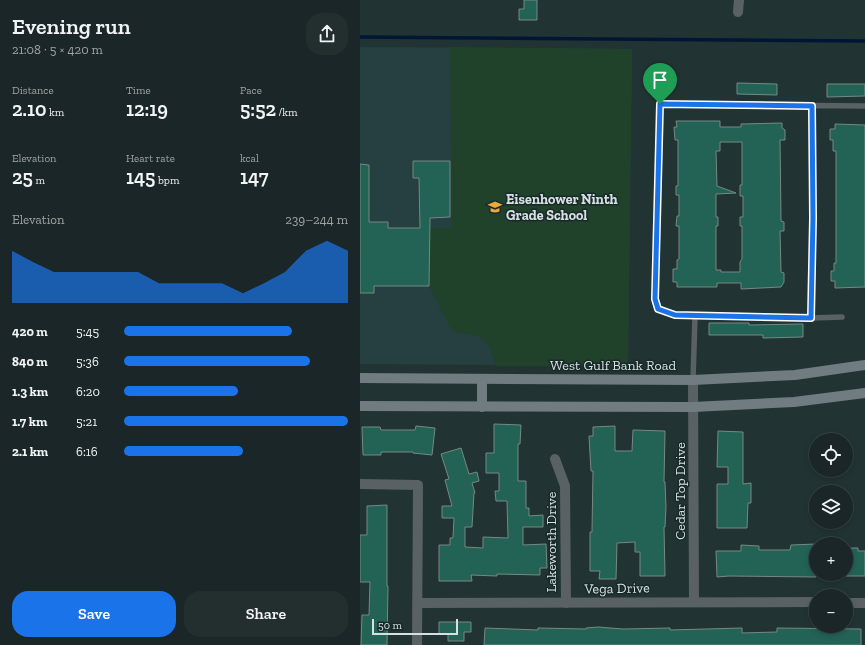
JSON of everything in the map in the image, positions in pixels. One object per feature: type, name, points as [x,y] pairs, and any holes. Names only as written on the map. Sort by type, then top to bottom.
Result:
[{"type":"main road","name":"West Gulf Bank Road","points":[[360,378],[693,380],[794,375],[865,365]]},
{"type":"main road","points":[[482,379],[482,407]]},
{"type":"main road","points":[[360,406],[693,407],[794,402],[865,393]]},
{"type":"street","points":[[738,12],[739,0]]},
{"type":"street","name":"Cedar Top Drive","points":[[693,380],[694,602]]},
{"type":"street","name":"Lakeworth Drive","points":[[555,459],[565,486],[566,603]]},
{"type":"street","points":[[360,484],[418,485],[417,645]]},
{"type":"street","name":"Vega Drive","points":[[418,603],[809,602]]},
{"type":"street","points":[[853,603],[865,603]]},
{"type":"lane","points":[[842,317],[811,318],[695,316],[675,315],[658,309],[655,299],[660,104],[865,106]]},
{"type":"lane","points":[[811,318],[813,218],[812,106]]},
{"type":"lane","points":[[693,380],[695,316]]},
{"type":"shaded area","name":"Eisenhower Ninth Grade School","points":[[360,47],[632,49],[628,366],[360,364]]},
{"type":"green space","name":"Eisenhower Ninth Grade School","points":[[450,47],[632,49],[628,366],[496,366],[490,348],[486,342],[477,336],[452,331],[429,286],[430,228],[452,228]]},
{"type":"building","points":[[524,0],[537,0],[537,20],[519,20],[519,9],[524,9]]},
{"type":"building","points":[[737,83],[777,84],[777,95],[737,94]]},
{"type":"building","points":[[827,84],[865,84],[865,96],[827,97]]},
{"type":"building","points":[[676,121],[720,121],[720,127],[741,127],[741,124],[782,123],[782,128],[785,130],[785,140],[780,140],[781,221],[784,222],[784,231],[780,231],[781,272],[784,273],[784,282],[781,287],[741,289],[741,283],[717,283],[717,287],[677,287],[677,282],[673,282],[673,269],[677,269],[677,260],[679,259],[679,226],[676,226],[677,216],[679,216],[679,195],[676,195],[676,186],[678,186],[678,140],[675,140],[674,127],[677,127]],"holes":[[[720,142],[742,142],[742,185],[740,185],[740,196],[743,196],[743,217],[740,217],[740,226],[742,226],[742,259],[740,262],[740,272],[721,272],[721,270],[716,270],[716,226],[718,226],[718,217],[716,217],[716,194],[736,193],[717,186],[716,151],[720,151]]]},
{"type":"building","points":[[835,124],[865,125],[865,287],[835,288],[835,281],[831,281],[831,271],[834,271],[834,263],[836,263],[836,151],[833,151],[833,140],[830,140],[830,129],[835,129]]},
{"type":"building","points":[[413,161],[450,161],[450,217],[430,218],[429,286],[374,286],[374,293],[360,293],[360,164],[369,165],[369,222],[388,222],[388,228],[420,228],[419,178],[413,178]]},
{"type":"building","points":[[709,323],[749,323],[749,325],[803,324],[803,337],[763,338],[763,335],[709,335]]},
{"type":"building","points":[[494,424],[521,425],[520,444],[518,444],[518,481],[526,481],[526,508],[529,508],[529,516],[543,515],[543,527],[523,527],[523,545],[546,544],[547,568],[540,568],[540,575],[471,575],[472,581],[439,581],[439,545],[450,545],[450,538],[453,538],[454,518],[442,518],[442,506],[452,506],[445,480],[449,479],[441,454],[461,448],[469,474],[477,472],[479,481],[472,483],[475,493],[472,527],[465,527],[465,547],[483,548],[483,537],[508,538],[507,501],[496,501],[495,491],[499,491],[499,473],[486,473],[486,453],[494,453]]},
{"type":"building","points":[[416,426],[435,428],[432,455],[413,452],[381,452],[381,455],[363,455],[362,427],[380,427],[381,430],[415,430]]},
{"type":"building","points":[[615,426],[615,451],[632,451],[633,430],[665,431],[665,576],[640,576],[640,552],[635,552],[635,542],[617,543],[616,579],[599,579],[600,571],[590,571],[593,471],[591,471],[589,436],[593,436],[593,427]]},
{"type":"building","points":[[718,431],[743,432],[743,484],[751,483],[751,503],[748,503],[747,528],[717,528],[717,484],[728,484],[728,467],[717,467]]},
{"type":"building","points":[[387,505],[387,645],[361,645],[362,615],[369,615],[370,582],[360,582],[360,535],[367,535],[367,506]]},
{"type":"building","points":[[809,544],[809,577],[717,577],[716,551],[741,551],[741,545],[759,546],[759,550],[790,550],[791,545]]},
{"type":"building","points":[[853,548],[858,548],[858,551],[865,551],[865,576],[853,576]]},
{"type":"building","points":[[439,622],[471,622],[471,632],[464,632],[464,641],[448,641],[448,634],[439,634]]},
{"type":"building","points":[[485,628],[538,630],[538,628],[670,628],[670,630],[742,628],[742,633],[777,632],[777,628],[809,628],[809,633],[853,633],[853,629],[861,629],[861,645],[484,645]]},
{"type":"waterway","points":[[360,37],[865,41]]},
{"type":"place","name":"Eisenhower Ninth Grade School","points":[[495,207]]},
{"type":"route","points":[[660,104],[812,106],[813,218],[811,318],[675,315],[658,309],[655,299],[660,104]]}]
